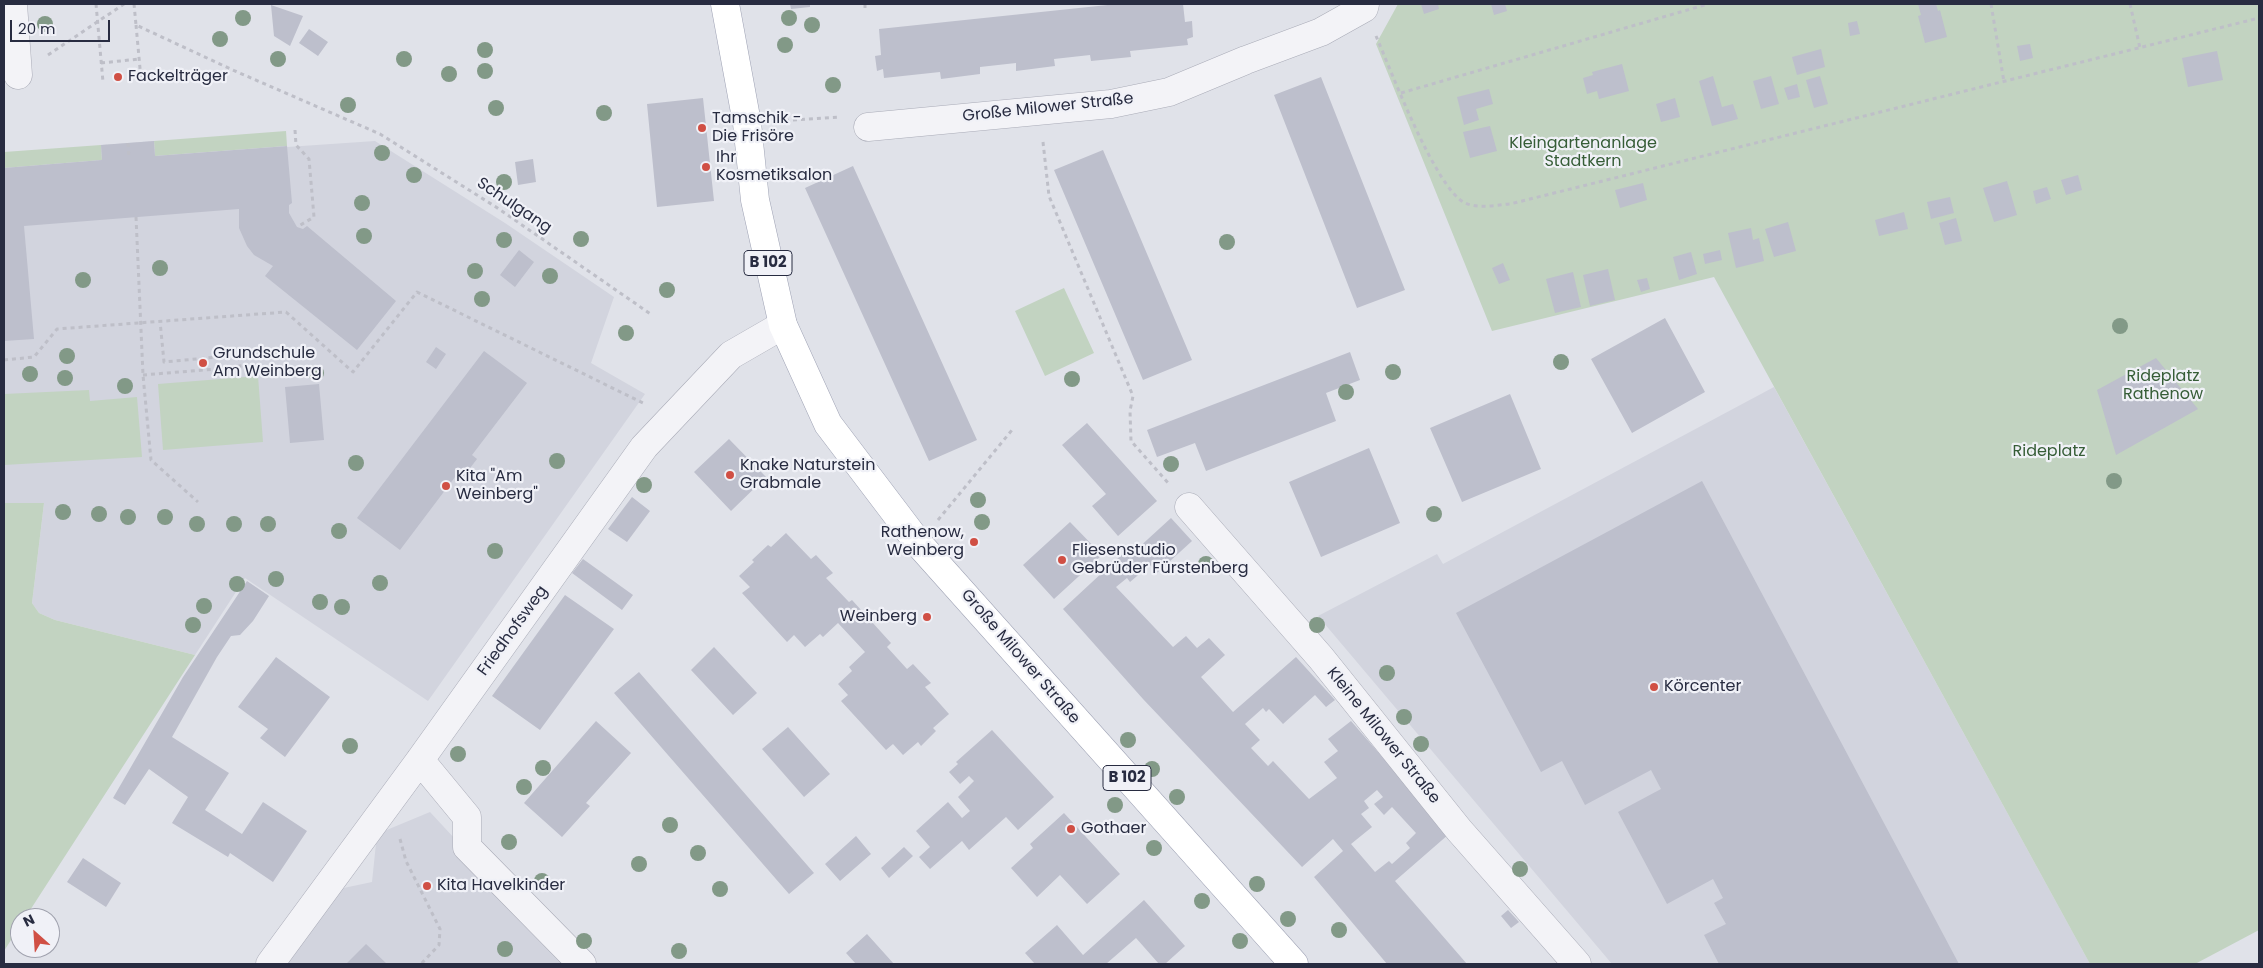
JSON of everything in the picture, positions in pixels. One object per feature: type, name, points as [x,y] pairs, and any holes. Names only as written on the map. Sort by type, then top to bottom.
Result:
[{"type":"main road","name":"B 102","points":[[725,4],[747,123],[755,200],[783,325]]},
{"type":"main road","name":"Große Milower Straße","points":[[783,325],[828,424],[919,544],[1294,964]]},
{"type":"street","points":[[13,4],[18,76]]},
{"type":"street","name":"Große Milower Straße","points":[[868,127],[1040,109],[1111,104],[1169,92],[1321,32],[1364,6]]},
{"type":"street","name":"Friedhofsweg","points":[[270,964],[420,760],[644,447],[731,355],[783,325]]},
{"type":"street","name":"Kleine Milower Straße","points":[[1189,508],[1321,658],[1459,830],[1577,964]]},
{"type":"street","points":[[420,760],[467,816],[467,847],[582,964]]},
{"type":"path","points":[[96,4],[103,82]]},
{"type":"path","points":[[18,76],[124,4]]},
{"type":"path","points":[[134,4],[141,79]]},
{"type":"path","points":[[1401,93],[1708,4]]},
{"type":"path","points":[[1991,4],[2004,82]]},
{"type":"path","points":[[2130,4],[2140,48]]},
{"type":"path","points":[[1382,49],[1431,161],[1445,185],[1465,203],[1482,207],[1510,204],[2259,18]]},
{"type":"path","name":"Schulgang","points":[[136,25],[357,126],[380,134],[496,208],[652,315]]},
{"type":"path","points":[[101,63],[139,59]]},
{"type":"path","points":[[1040,109],[1049,196],[1133,396],[1130,411],[1131,441],[1189,508]]},
{"type":"path","points":[[747,123],[853,116],[868,127]]},
{"type":"path","points":[[295,130],[296,145],[309,159],[314,217],[297,227]]},
{"type":"path","points":[[128,143],[129,159]]},
{"type":"path","points":[[136,217],[143,375],[151,460],[198,502]]},
{"type":"path","points":[[4,360],[34,357],[57,329],[286,312],[353,372],[417,292],[672,417]]},
{"type":"path","points":[[143,375],[240,367],[240,355],[164,362],[160,321]]},
{"type":"path","points":[[919,544],[1012,430]]},
{"type":"path","points":[[391,799],[406,861],[440,930],[439,945],[421,964]]},
{"type":"shaded area","name":"Grundschule Am Weinberg","points":[[154,141],[155,156],[375,141],[505,223],[614,297],[591,363],[645,394],[428,701],[245,578],[195,655],[55,620],[39,613],[32,603],[44,503],[4,503],[4,168],[102,160],[101,145]]},
{"type":"shaded area","points":[[1774,387],[2090,964],[1612,964],[1318,616],[1437,554],[1443,564]]},
{"type":"shaded area","name":"Kita Havelkinder","points":[[430,812],[571,964],[283,964],[339,889],[372,882],[377,834]]},
{"type":"green space","points":[[1398,4],[2259,4],[2259,930],[2195,964],[2090,964],[1714,277],[1492,331],[1376,44]]},
{"type":"green space","points":[[286,131],[287,146],[155,156],[154,141]]},
{"type":"green space","points":[[101,145],[102,160],[4,168],[4,152]]},
{"type":"green space","points":[[1064,288],[1094,353],[1045,376],[1015,311]]},
{"type":"green space","points":[[258,376],[263,442],[163,450],[158,384]]},
{"type":"green space","points":[[89,390],[90,401],[137,397],[142,457],[4,465],[4,394]]},
{"type":"green space","points":[[4,503],[44,503],[32,603],[39,613],[55,620],[195,655],[31,908],[10,908],[10,942],[4,951]]},
{"type":"building","points":[[790,4],[810,4],[810,7],[791,9]]},
{"type":"building","points":[[1117,4],[1183,4],[1185,22],[1192,21],[1193,37],[1187,39],[1188,45],[1130,51],[1131,57],[1091,61],[1090,55],[1054,59],[1055,66],[1016,71],[1016,63],[980,67],[980,74],[941,79],[940,72],[884,78],[883,69],[877,71],[875,56],[881,55],[879,29]]},
{"type":"building","points":[[1421,4],[1438,4],[1439,9],[1424,14]]},
{"type":"building","points":[[1491,4],[1505,4],[1507,11],[1494,15]]},
{"type":"building","points":[[1918,4],[1936,4],[1938,11],[1940,10],[1947,37],[1925,43],[1918,16],[1921,15]]},
{"type":"building","points":[[271,5],[303,16],[290,46],[274,36]]},
{"type":"building","points":[[1857,21],[1860,34],[1850,36],[1848,23]]},
{"type":"building","points":[[309,29],[328,42],[318,56],[299,43]]},
{"type":"building","points":[[2030,44],[2033,58],[2020,61],[2017,46]]},
{"type":"building","points":[[1821,49],[1825,67],[1797,75],[1792,57]]},
{"type":"building","points":[[2217,51],[2223,80],[2188,87],[2182,58]]},
{"type":"building","points":[[1622,64],[1629,91],[1599,99],[1597,91],[1587,94],[1583,78],[1593,75],[1592,72]]},
{"type":"building","points":[[1713,76],[1722,107],[1733,104],[1738,119],[1712,126],[1699,81]]},
{"type":"building","points":[[1771,76],[1779,104],[1761,109],[1753,81]]},
{"type":"building","points":[[1820,76],[1828,104],[1814,108],[1806,80]]},
{"type":"building","points":[[1321,77],[1405,290],[1357,308],[1274,95]]},
{"type":"building","points":[[1797,84],[1800,97],[1788,100],[1784,88]]},
{"type":"building","points":[[1489,89],[1493,104],[1476,109],[1479,120],[1464,125],[1457,97]]},
{"type":"building","points":[[703,98],[714,201],[657,207],[647,104]]},
{"type":"building","points":[[1675,98],[1680,117],[1661,122],[1656,104]]},
{"type":"building","points":[[1490,126],[1497,151],[1470,158],[1463,132]]},
{"type":"building","points":[[154,141],[155,156],[287,146],[292,203],[289,205],[289,213],[297,227],[303,229],[307,226],[396,301],[357,350],[265,276],[273,266],[254,255],[247,246],[239,228],[239,209],[24,226],[34,339],[4,341],[4,168],[102,160],[101,145]]},
{"type":"building","points":[[1103,150],[1192,360],[1143,380],[1054,170]]},
{"type":"building","points":[[533,159],[536,182],[518,185],[515,162]]},
{"type":"building","points":[[853,166],[977,440],[929,461],[805,188]]},
{"type":"building","points":[[2078,175],[2082,190],[2066,195],[2061,180]]},
{"type":"building","points":[[2007,181],[2017,215],[1994,222],[1983,188]]},
{"type":"building","points":[[1643,183],[1647,200],[1620,208],[1615,190]]},
{"type":"building","points":[[2047,187],[2051,199],[2036,204],[2033,191]]},
{"type":"building","points":[[1950,197],[1954,213],[1931,219],[1927,202]]},
{"type":"building","points":[[1904,212],[1908,229],[1879,236],[1875,220]]},
{"type":"building","points":[[1956,218],[1962,241],[1945,245],[1939,223]]},
{"type":"building","points":[[1788,222],[1796,251],[1774,257],[1765,229]]},
{"type":"building","points":[[1751,228],[1753,240],[1759,238],[1764,261],[1736,268],[1728,233]]},
{"type":"building","points":[[519,250],[534,262],[515,287],[500,275]]},
{"type":"building","points":[[1720,250],[1722,260],[1705,264],[1703,254]]},
{"type":"building","points":[[1691,252],[1697,274],[1679,280],[1673,257]]},
{"type":"building","points":[[1503,263],[1510,280],[1499,284],[1492,268]]},
{"type":"building","points":[[1608,269],[1615,300],[1590,306],[1583,275]]},
{"type":"building","points":[[1573,272],[1581,307],[1555,313],[1546,279]]},
{"type":"building","points":[[1647,278],[1650,289],[1641,292],[1637,280]]},
{"type":"building","points":[[1665,318],[1705,392],[1632,433],[1591,359]]},
{"type":"building","points":[[436,347],[446,354],[436,369],[426,362]]},
{"type":"building","points":[[484,351],[527,383],[472,455],[477,459],[460,481],[455,477],[400,550],[357,518]]},
{"type":"building","points":[[1350,352],[1360,380],[1326,393],[1336,421],[1206,471],[1195,443],[1157,457],[1147,430]]},
{"type":"building","points":[[2156,358],[2198,409],[2116,455],[2097,390]]},
{"type":"building","points":[[319,384],[324,440],[290,443],[285,387]]},
{"type":"building","points":[[1510,394],[1541,469],[1462,502],[1430,428]]},
{"type":"building","points":[[1087,423],[1157,501],[1118,536],[1092,506],[1106,494],[1062,445]]},
{"type":"building","name":"Knake Naturstein Grabmale","points":[[729,439],[766,477],[731,511],[694,472]]},
{"type":"building","points":[[1369,448],[1400,523],[1321,557],[1289,482]]},
{"type":"building","name":"Körcenter","points":[[1702,481],[1959,964],[1719,964],[1704,935],[1726,924],[1714,903],[1723,898],[1713,879],[1667,904],[1618,812],[1661,789],[1651,770],[1585,805],[1562,761],[1541,772],[1456,613]]},
{"type":"building","points":[[632,497],[650,511],[627,542],[608,529]]},
{"type":"building","points":[[1171,518],[1192,541],[1157,573],[1150,565],[1130,582],[1127,578],[1116,587],[1173,647],[1186,636],[1197,648],[1209,638],[1225,655],[1201,677],[1233,712],[1296,657],[1335,700],[1326,707],[1315,695],[1283,724],[1269,709],[1266,712],[1263,708],[1245,724],[1260,740],[1251,748],[1268,766],[1273,761],[1309,799],[1337,778],[1324,762],[1338,751],[1328,739],[1351,721],[1449,834],[1395,881],[1467,964],[1387,964],[1314,877],[1343,851],[1333,839],[1302,867],[1143,699],[1063,609],[1132,545],[1136,550]],"holes":[[[1377,790],[1383,797],[1374,804],[1384,815],[1392,807],[1416,833],[1406,843],[1410,848],[1392,864],[1389,861],[1375,872],[1351,844],[1372,827],[1361,814],[1369,808],[1364,801]]]},
{"type":"building","name":"Fliesenstudio Gebrüder Fürstenberg","points":[[1070,522],[1102,555],[1054,599],[1023,565]]},
{"type":"building","points":[[786,533],[811,559],[816,555],[833,573],[826,578],[849,602],[852,600],[891,643],[887,647],[907,669],[913,664],[931,683],[925,687],[949,714],[933,728],[936,731],[921,746],[918,742],[903,755],[893,744],[886,750],[841,701],[848,695],[838,684],[852,671],[849,667],[865,652],[838,623],[823,637],[820,634],[805,647],[794,635],[787,642],[742,593],[750,587],[739,576],[768,545],[771,547]]},
{"type":"building","points":[[583,559],[633,595],[622,610],[572,573]]},
{"type":"building","points":[[247,581],[269,596],[253,621],[240,635],[231,636],[172,737],[229,773],[205,810],[242,834],[263,802],[307,831],[273,882],[230,853],[228,857],[172,823],[188,797],[149,769],[125,805],[113,798],[183,677]]},
{"type":"building","points":[[565,595],[614,629],[540,730],[492,696]]},
{"type":"building","points":[[714,647],[757,693],[733,715],[691,670]]},
{"type":"building","points":[[276,657],[330,697],[285,757],[260,738],[268,729],[238,707]]},
{"type":"building","points":[[639,672],[814,873],[789,894],[614,693]]},
{"type":"building","points":[[596,721],[631,753],[586,803],[590,806],[562,837],[524,803]]},
{"type":"building","points":[[788,727],[830,774],[804,797],[762,749]]},
{"type":"building","points":[[992,730],[1054,797],[1018,830],[1006,817],[969,850],[962,841],[930,869],[919,857],[930,847],[916,831],[948,802],[962,818],[970,811],[958,797],[974,781],[969,776],[960,784],[949,772],[958,764],[956,762]]},
{"type":"building","points":[[1064,813],[1120,874],[1087,904],[1060,875],[1037,897],[1011,868],[1033,848],[1030,844]]},
{"type":"building","points":[[856,836],[871,854],[840,881],[825,864]]},
{"type":"building","points":[[904,847],[913,856],[889,878],[881,868]]},
{"type":"building","points":[[83,858],[121,883],[106,907],[67,882]]},
{"type":"building","points":[[1144,900],[1185,946],[1165,964],[1159,964],[1136,938],[1106,964],[1035,964],[1025,953],[1057,925],[1083,955]]},
{"type":"building","points":[[1508,910],[1519,922],[1511,928],[1501,916]]},
{"type":"building","points":[[867,934],[894,964],[856,964],[846,953]]},
{"type":"building","points":[[366,944],[387,964],[346,964]]},
{"type":"place","name":"Fackelträger","points":[[118,77]]},
{"type":"place","name":"Tamschik - Die Frisöre","points":[[702,128]]},
{"type":"place","name":"Ihr Kosmetiksalon","points":[[706,167]]},
{"type":"place","name":"Grundschule Am Weinberg","points":[[203,363]]},
{"type":"place","name":"Knake Naturstein Grabmale","points":[[730,475]]},
{"type":"place","name":"Kita \"Am Weinberg\"","points":[[446,486]]},
{"type":"place","name":"Rathenow, Weinberg","points":[[974,542]]},
{"type":"place","name":"Fliesenstudio Gebrüder Fürstenberg","points":[[1062,560]]},
{"type":"place","name":"Weinberg","points":[[927,617]]},
{"type":"place","name":"Körcenter","points":[[1654,687]]},
{"type":"place","name":"Gothaer","points":[[1071,829]]},
{"type":"place","name":"Kita Havelkinder","points":[[427,886]]},
{"type":"park label","name":"Kleingartenanlage Stadtkern","points":[[1583,153]]},
{"type":"park label","name":"Rideplatz Rathenow","points":[[2163,386]]},
{"type":"park label","name":"Rideplatz","points":[[2049,452]]}]
